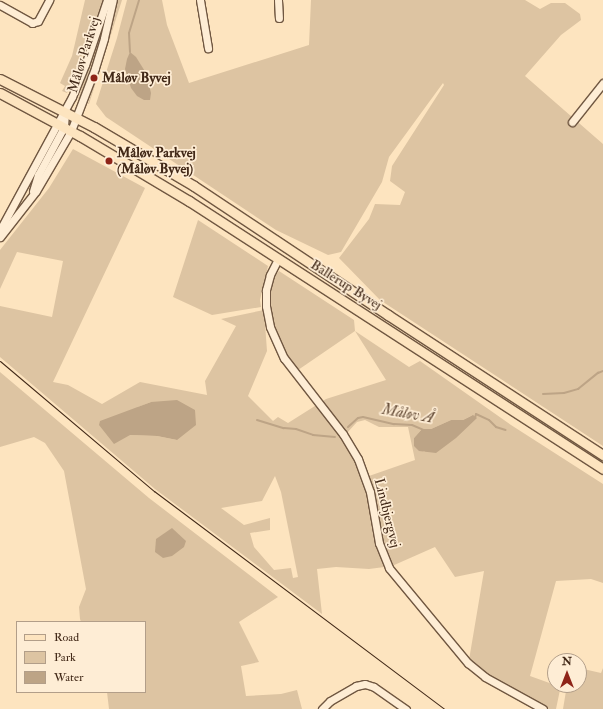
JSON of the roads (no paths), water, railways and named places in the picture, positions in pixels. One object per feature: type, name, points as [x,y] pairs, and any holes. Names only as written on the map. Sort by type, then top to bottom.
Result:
[{"type":"main road","points":[[0,78],[65,111]]},
{"type":"main road","points":[[0,93],[64,127]]},
{"type":"main road","name":"Ballerup Byvej","points":[[65,111],[194,186],[394,320],[603,455]]},
{"type":"main road","name":"Ballerup Byvej","points":[[64,127],[189,201],[603,469]]},
{"type":"street","points":[[0,5],[32,23],[38,21],[49,0]]},
{"type":"street","name":"Måløv Parkvej","points":[[64,127],[65,111],[85,65],[107,0]]},
{"type":"street","name":"Måløv Parkvej","points":[[64,127],[76,117],[104,38],[113,0]]},
{"type":"street","points":[[200,0],[208,48]]},
{"type":"street","points":[[278,0],[279,18]]},
{"type":"street","points":[[572,122],[603,82]]},
{"type":"street","points":[[0,238],[49,171],[64,127]]},
{"type":"street","points":[[0,230],[64,127]]},
{"type":"street","name":"Lindbjergvej","points":[[278,259],[270,275],[266,290],[266,306],[270,327],[284,358],[343,434],[358,459],[370,492],[379,543],[389,568],[468,663],[485,677],[543,709]]},
{"type":"street","points":[[322,709],[330,701],[356,686],[365,684],[374,687],[406,709]]},
{"type":"water","points":[[130,52],[136,57],[146,73],[151,93],[150,100],[144,100],[137,96],[131,88],[125,69]]},
{"type":"water","points":[[177,400],[195,410],[196,425],[177,440],[157,436],[130,435],[114,444],[99,425],[100,421],[151,402]]},
{"type":"water","points":[[473,415],[477,418],[456,438],[436,453],[419,451],[414,446],[414,438],[422,429],[431,429],[451,420],[463,420]]},
{"type":"water","points":[[172,528],[186,541],[184,547],[172,556],[163,558],[155,552],[156,539]]},
{"type":"waterway","points":[[130,52],[129,33],[139,0]]},
{"type":"waterway","name":"Måløv Å","points":[[543,394],[564,393],[578,389],[598,373],[603,371]]},
{"type":"waterway","name":"Måløv Å","points":[[475,418],[476,414],[489,420],[496,427],[506,430]]},
{"type":"waterway","name":"Måløv Å","points":[[348,427],[358,418],[363,417],[394,424],[412,425],[424,430]]},
{"type":"waterway","name":"Måløv Å","points":[[257,420],[284,428],[296,429],[313,435],[335,437]]},
{"type":"tram line","points":[[0,361],[154,491],[444,709]]},
{"type":"place","name":"Måløv Byvej","points":[[94,78]]},
{"type":"place","name":"Måløv Parkvej (Måløv Byvej)","points":[[109,161]]}]
